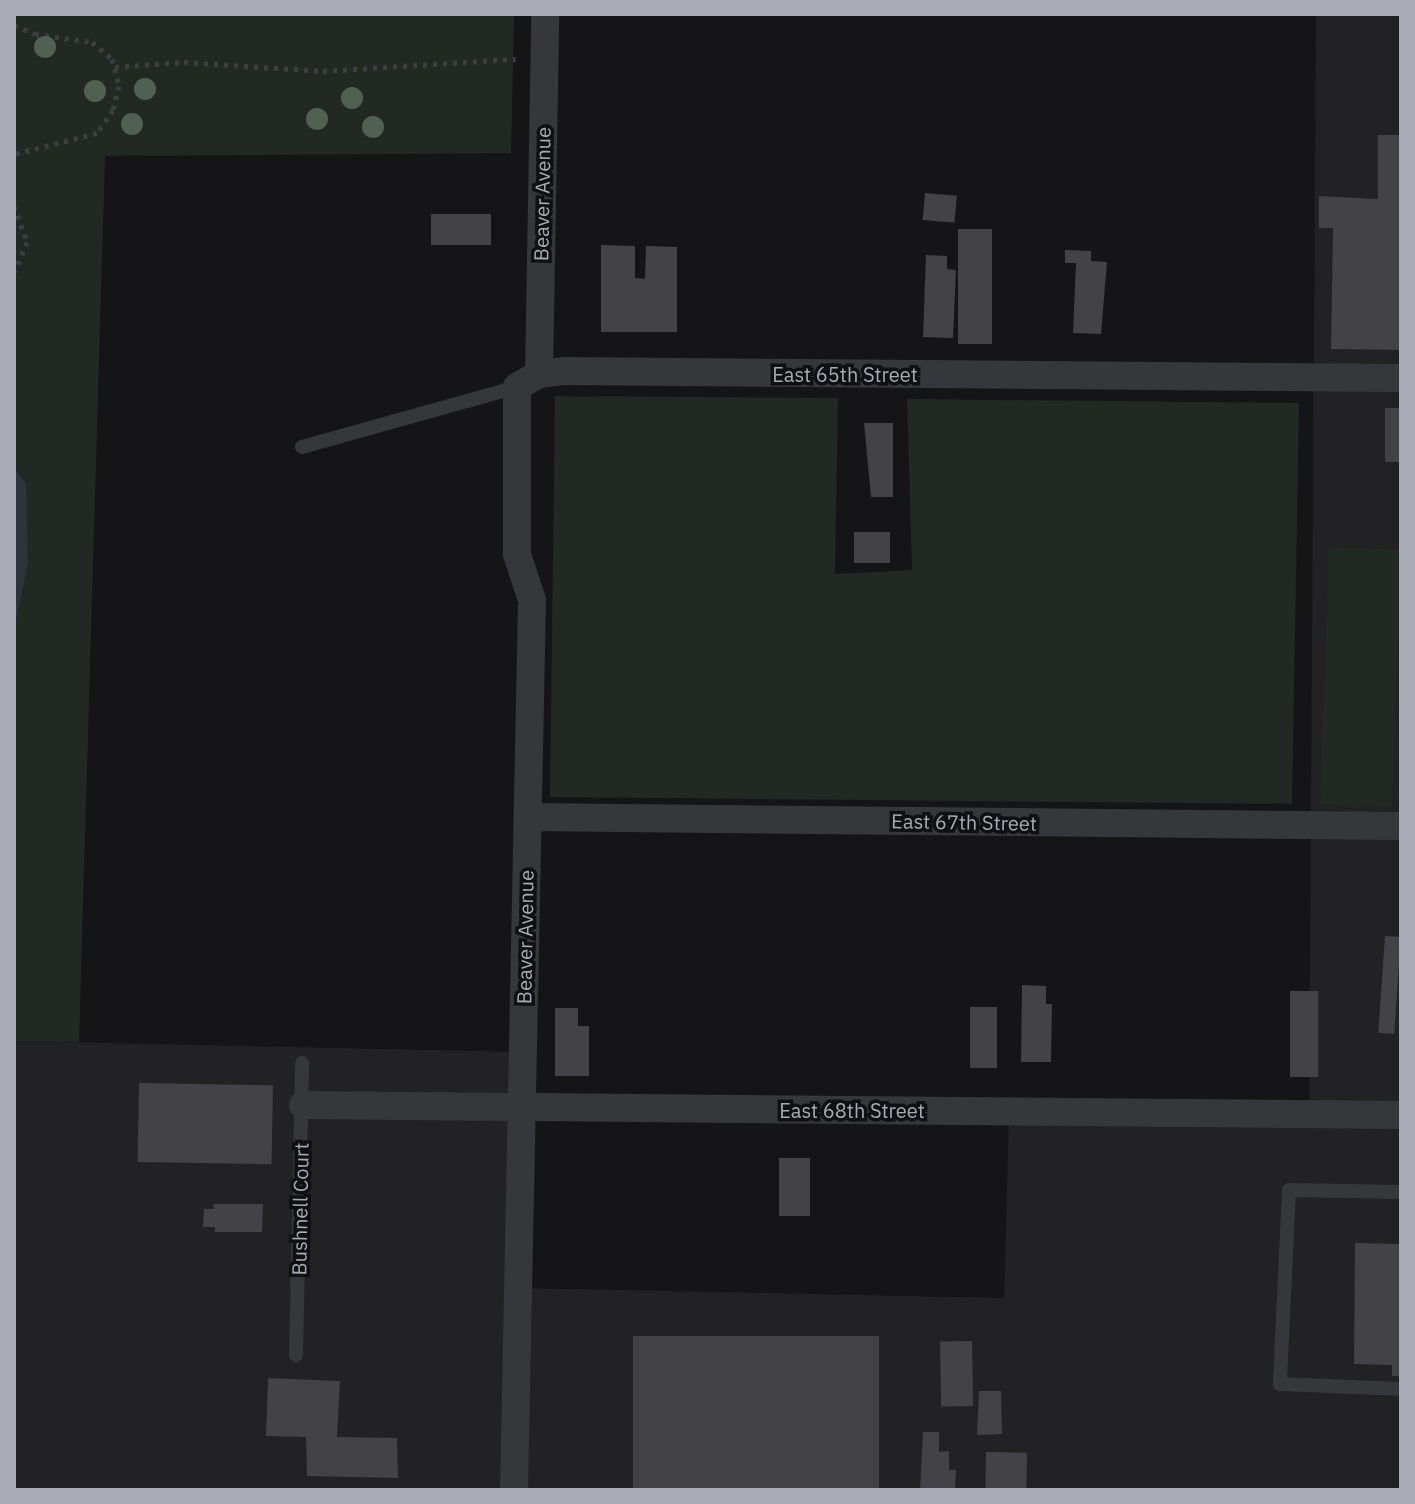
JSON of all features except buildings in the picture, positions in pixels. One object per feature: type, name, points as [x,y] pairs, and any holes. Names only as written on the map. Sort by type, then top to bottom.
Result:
[{"type":"street","name":"Beaver Avenue","points":[[514,1490],[532,600],[517,554],[545,14]]},
{"type":"street","name":"East 65th Street","points":[[528,380],[1401,378]]},
{"type":"street","name":"East 67th Street","points":[[528,817],[1401,826]]},
{"type":"street","name":"East 68th Street","points":[[303,1105],[1401,1115]]},
{"type":"lane","name":"East 65th Street","points":[[302,447],[528,380]]},
{"type":"lane","name":"Bushnell Court","points":[[296,1355],[302,1063]]},
{"type":"lane","points":[[1401,1192],[1289,1190],[1280,1384],[1401,1389]]},
{"type":"path","points":[[14,25],[35,34],[92,42],[115,67],[118,97],[97,133],[14,154]]},
{"type":"path","points":[[115,67],[184,62],[323,71],[517,59]]},
{"type":"path","points":[[14,206],[27,242],[14,272]]},
{"type":"shaded area","points":[[14,14],[514,14],[511,153],[105,156],[79,1042],[14,1041]]},
{"type":"shaded area","points":[[1316,14],[1401,14],[1401,1490],[14,1490],[14,1041],[523,1052],[519,1288],[1004,1298],[1009,1111],[1309,1114]]},
{"type":"shaded area","points":[[555,396],[838,398],[835,574],[912,570],[907,399],[1299,403],[1292,804],[550,797]]},
{"type":"shaded area","points":[[14,468],[26,484],[28,563],[14,629]]},
{"type":"shaded area","points":[[1329,547],[1401,550],[1392,807],[1320,805]]}]
